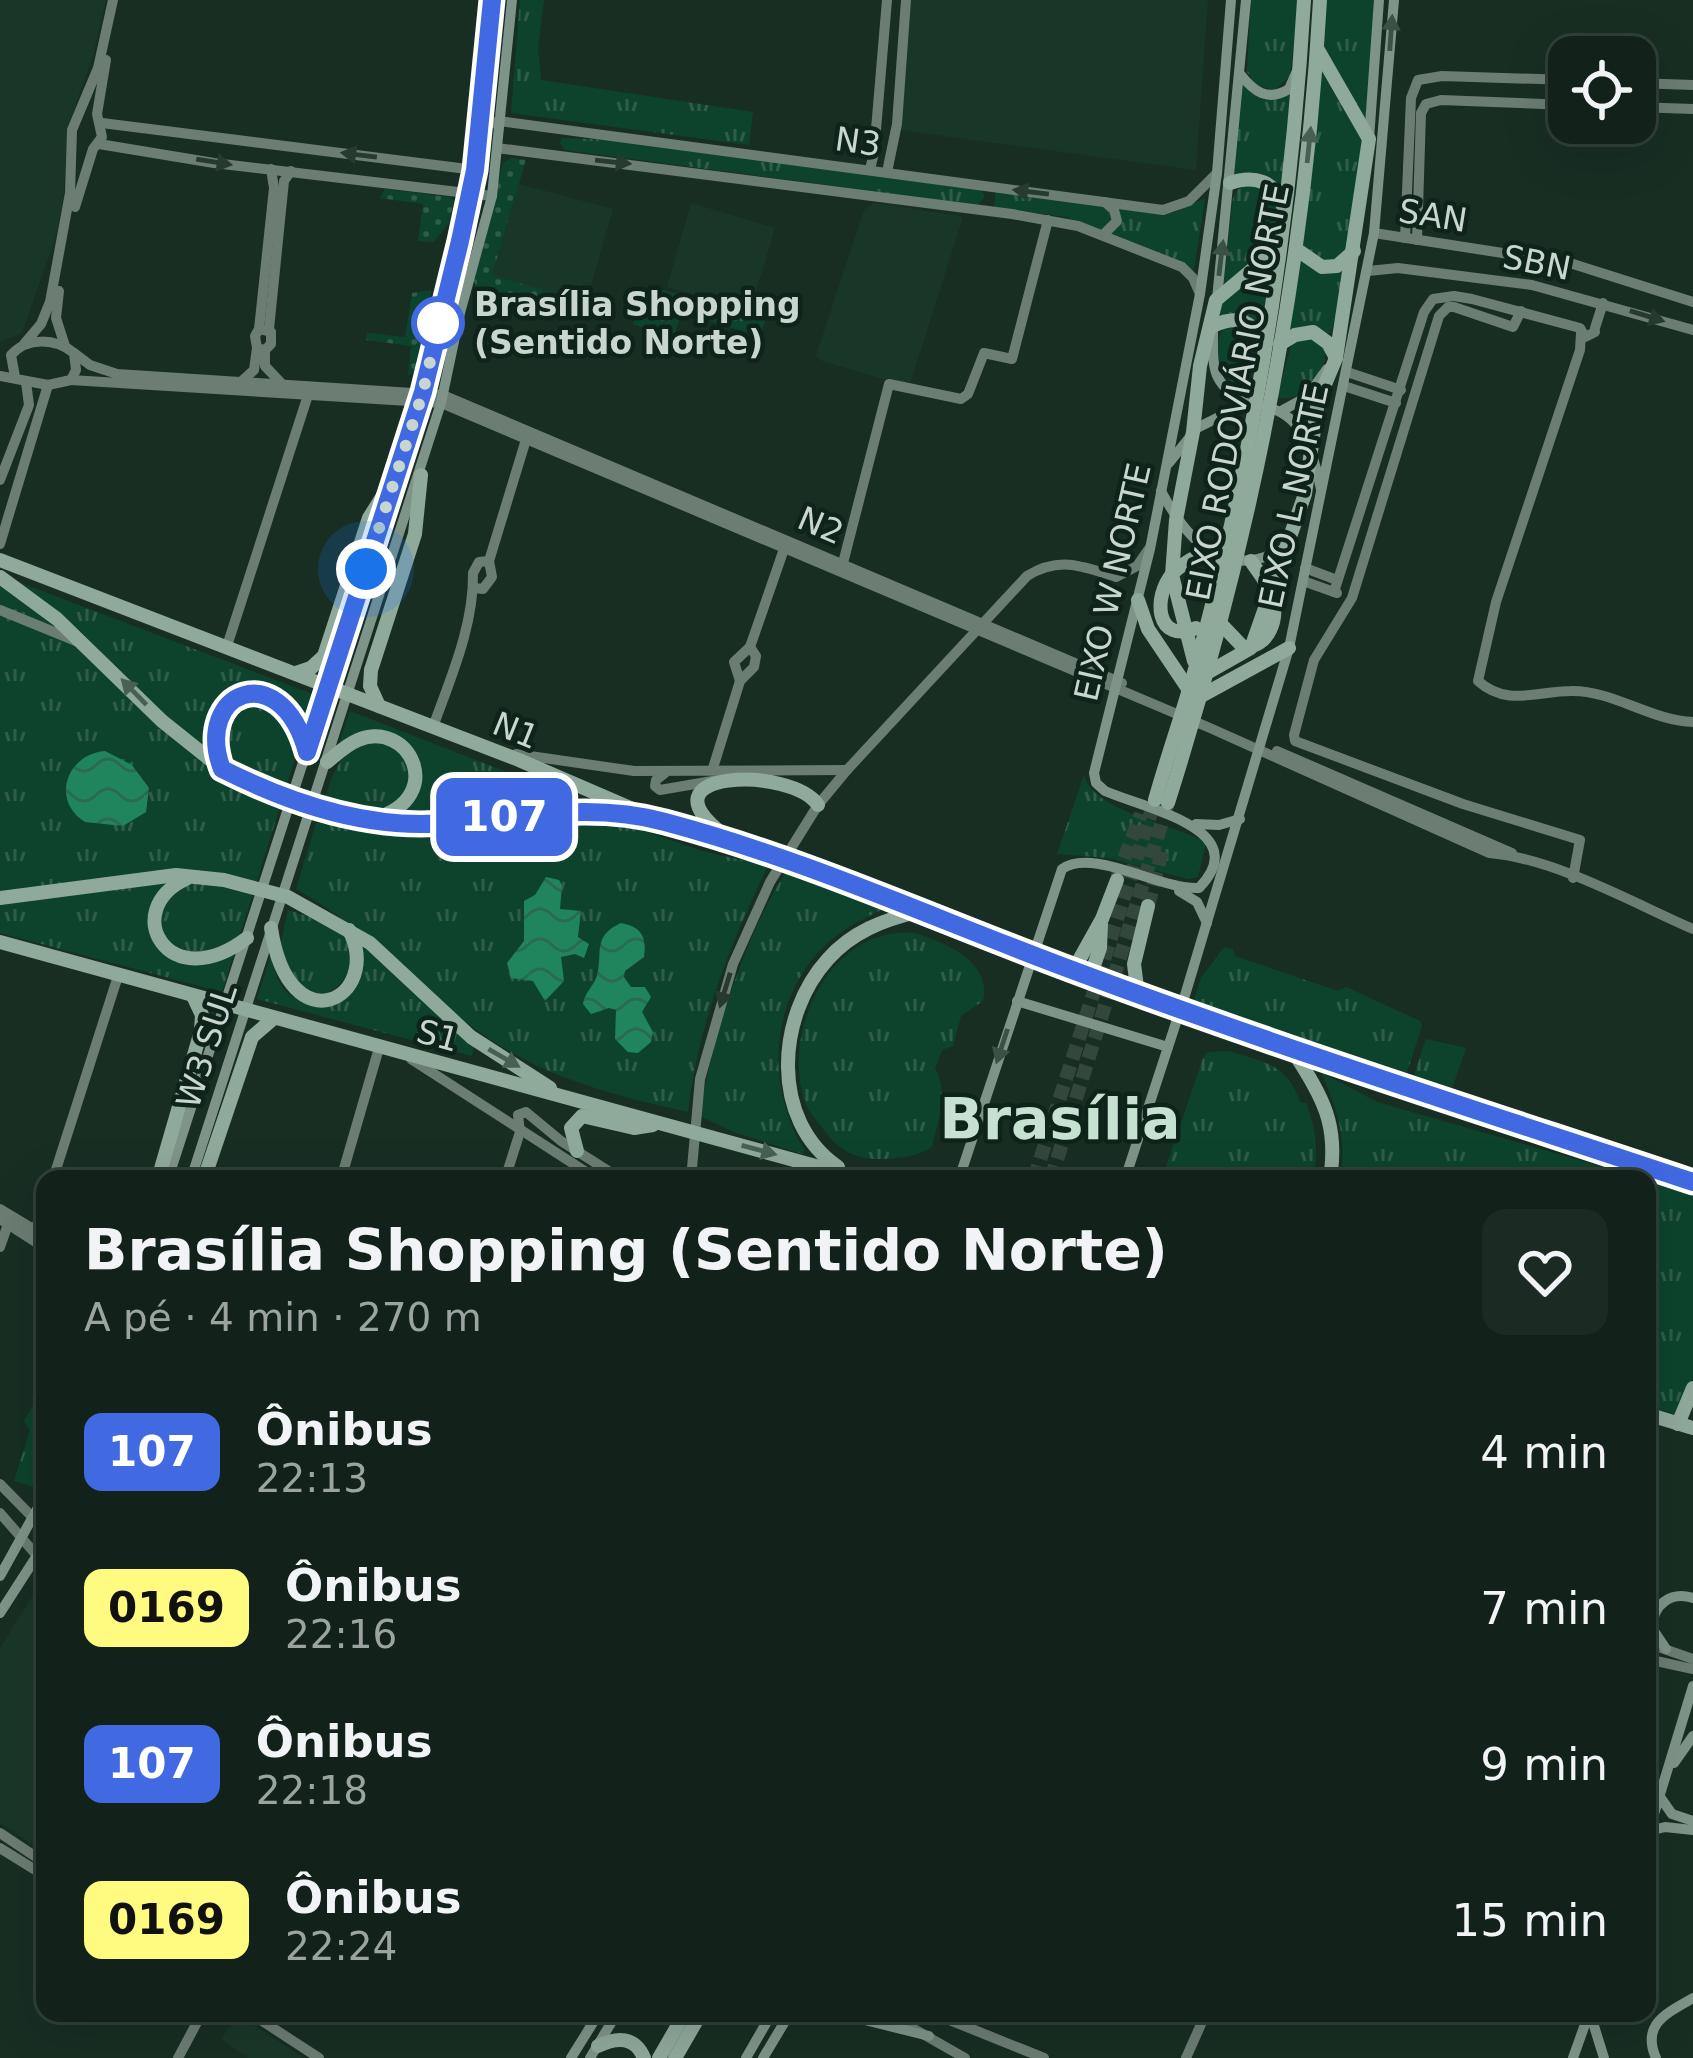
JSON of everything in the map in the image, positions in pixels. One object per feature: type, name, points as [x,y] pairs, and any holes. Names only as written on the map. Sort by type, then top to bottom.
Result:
[{"type":"highway","name":"EIXO RODOVIÁRIO NORTE","points":[[1272,345],[1304,0]]},
{"type":"highway","name":"EIXO RODOVIÁRIO NORTE","points":[[1182,735],[1214,623],[1252,422],[1296,249],[1320,0]]},
{"type":"highway","points":[[1201,671],[1263,641],[1271,627],[1271,592],[1305,494],[1318,401],[1336,358],[1370,139],[1318,48]]},
{"type":"highway","points":[[1230,183],[1249,179],[1272,186],[1285,212]]},
{"type":"highway","name":"EIXO RODOVIÁRIO NORTE","points":[[1201,671],[1189,632],[1171,631],[1162,620],[1162,594],[1172,575],[1200,366],[1216,301],[1280,247]]},
{"type":"highway","points":[[1296,249],[1322,267],[1336,266],[1354,251]]},
{"type":"highway","points":[[1214,326],[1245,321],[1272,345],[1313,332],[1328,343],[1336,358]]},
{"type":"highway","points":[[379,706],[370,686],[371,670],[415,534],[421,475]]},
{"type":"highway","points":[[295,673],[311,668],[324,656],[369,518],[389,486]]},
{"type":"highway","points":[[1172,575],[1208,551]]},
{"type":"highway","name":"N1","points":[[0,560],[498,752],[658,820],[733,842],[1293,1051],[1693,1182]]},
{"type":"highway","points":[[1249,561],[1271,592]]},
{"type":"highway","points":[[0,577],[85,644],[162,721],[222,769],[299,803],[371,819],[426,824],[574,810],[658,820]]},
{"type":"highway","points":[[1138,600],[1148,629],[1195,694],[1289,648]]},
{"type":"highway","points":[[1189,632],[1214,623],[1238,645],[1251,648]]},
{"type":"highway","points":[[222,769],[214,748],[220,715],[236,699],[254,695],[272,697],[290,710],[307,752]]},
{"type":"highway","points":[[1182,735],[1184,755],[1161,802],[1166,760],[1182,735]]},
{"type":"highway","points":[[327,762],[369,737],[390,739],[407,751],[415,772],[414,789],[400,808],[371,819]]},
{"type":"highway","points":[[733,842],[698,814],[698,797],[716,774],[807,791],[818,805]]},
{"type":"highway","points":[[0,898],[150,876],[224,880],[288,897],[370,943],[471,1037],[532,1073],[554,1092]]},
{"type":"highway","points":[[190,877],[166,889],[155,909],[157,933],[170,952],[182,958],[210,959],[247,938]]},
{"type":"highway","points":[[1073,971],[1117,880]]},
{"type":"highway","points":[[1138,994],[1134,964],[1148,906]]},
{"type":"highway","points":[[843,1170],[824,1157],[798,1119],[789,1076],[792,1027],[810,984],[833,953],[868,927],[917,912]]},
{"type":"highway","points":[[1090,977],[1100,949],[1102,919]]},
{"type":"highway","points":[[271,928],[284,977],[301,996],[314,1000],[340,994],[355,978],[359,963],[350,930]]},
{"type":"highway","name":"S1","points":[[0,942],[836,1170]]},
{"type":"highway","points":[[161,1170],[201,1031],[202,1015],[193,996]]},
{"type":"highway","points":[[207,1170],[252,1036],[274,1018]]},
{"type":"highway","points":[[1293,1051],[1328,1110],[1334,1150],[1331,1170]]},
{"type":"highway","points":[[577,1150],[571,1128],[582,1116],[642,1129],[656,1123]]},
{"type":"highway","points":[[1656,1417],[1686,1426],[1693,1388]]},
{"type":"highway","points":[[658,2058],[680,2022]]},
{"type":"highway","points":[[678,2053],[696,2022]]},
{"type":"highway","points":[[678,2053],[703,2022]]},
{"type":"highway","points":[[594,2052],[624,2039],[635,2044],[644,2058]]},
{"type":"main road","points":[[0,480],[29,404],[11,362],[41,324],[50,302],[68,213],[72,130],[98,68],[116,0]]},
{"type":"main road","points":[[70,380],[76,370],[56,318],[78,194],[96,146],[116,0]]},
{"type":"main road","points":[[493,0],[496,31],[508,33]]},
{"type":"main road","name":"W3 SUL","points":[[171,1170],[421,396],[475,170],[493,0]]},
{"type":"main road","name":"W3 SUL","points":[[194,1170],[442,399],[492,196],[512,0]]},
{"type":"main road","points":[[870,169],[887,0]]},
{"type":"main road","points":[[887,172],[897,124],[906,0]]},
{"type":"main road","name":"EIXO W NORTE","points":[[1191,824],[1105,791],[1096,783],[1097,756],[1150,549],[1200,294],[1217,173],[1231,0]]},
{"type":"main road","points":[[1246,0],[1214,326],[1216,376],[1227,392],[1245,403],[1280,410],[1312,452],[1323,497]]},
{"type":"main road","points":[[1370,139],[1379,0]]},
{"type":"main road","name":"EIXO L NORTE","points":[[1128,1170],[1289,648],[1368,271],[1394,0]]},
{"type":"main road","points":[[487,45],[506,51]]},
{"type":"main road","points":[[1240,74],[1256,91],[1276,96],[1289,89],[1301,58]]},
{"type":"main road","points":[[1441,100],[1442,76]]},
{"type":"main road","points":[[1411,239],[1412,90],[1424,77],[1548,79]]},
{"type":"main road","points":[[1656,84],[1693,85]]},
{"type":"main road","points":[[1411,239],[1421,113],[1426,104],[1441,100],[1548,104]]},
{"type":"main road","points":[[1656,107],[1693,109]]},
{"type":"main road","points":[[77,114],[279,147],[475,170]]},
{"type":"main road","name":"N3","points":[[479,128],[499,121],[1176,208],[1199,195],[1217,173]]},
{"type":"main road","points":[[553,155],[561,129]]},
{"type":"main road","points":[[73,143],[492,196]]},
{"type":"main road","points":[[279,147],[284,171]]},
{"type":"main road","name":"N3","points":[[497,148],[1048,220],[1182,267],[1200,294]]},
{"type":"main road","points":[[242,381],[254,370],[261,349],[271,344],[264,329],[275,182],[295,149]]},
{"type":"main road","points":[[874,153],[891,154]]},
{"type":"main road","points":[[433,189],[435,166]]},
{"type":"main road","points":[[987,213],[990,187]]},
{"type":"main road","points":[[1103,236],[1117,221],[1104,201]]},
{"type":"main road","points":[[863,581],[843,563],[889,384],[962,399],[983,353],[1008,360],[1013,357],[1048,220]]},
{"type":"main road","name":"SAN","points":[[1374,232],[1573,264],[1693,302]]},
{"type":"main road","points":[[1532,285],[1529,274],[1536,258]]},
{"type":"main road","name":"SBN","points":[[1368,271],[1398,268],[1532,285],[1693,330]]},
{"type":"main road","points":[[446,291],[464,298]]},
{"type":"main road","points":[[1336,586],[1424,312],[1433,299],[1472,299],[1586,330]]},
{"type":"main road","points":[[1597,301],[1496,602],[1477,678],[1487,688],[1519,698],[1569,691],[1691,725]]},
{"type":"main road","points":[[442,309],[452,307],[460,313]]},
{"type":"main road","points":[[1521,311],[1513,327],[1448,307],[1439,316],[1352,598],[1313,660],[1295,741],[1445,798],[1580,840],[1573,878]]},
{"type":"main road","points":[[0,356],[19,347]]},
{"type":"main road","name":"N2","points":[[19,347],[69,349],[90,364],[117,374],[281,383],[309,389]]},
{"type":"main road","points":[[261,349],[266,366],[281,383]]},
{"type":"main road","points":[[1412,352],[1426,358]]},
{"type":"main road","name":"EIXO L NORTE","points":[[1280,410],[1307,397],[1336,358]]},
{"type":"main road","points":[[0,376],[48,385],[0,544]]},
{"type":"main road","points":[[1345,379],[1398,396]]},
{"type":"main road","name":"N2","points":[[48,385],[70,380],[442,399],[784,549],[843,563],[1489,853],[1520,858],[1693,928]]},
{"type":"main road","points":[[227,646],[309,389]]},
{"type":"main road","points":[[1166,465],[1209,419],[1245,403]]},
{"type":"main road","points":[[433,727],[476,588],[483,590],[492,577],[489,561],[528,434]]},
{"type":"main road","name":"N2","points":[[528,434],[685,496],[863,581],[929,603],[1498,844],[1520,858]]},
{"type":"main road","points":[[1384,438],[1398,451]]},
{"type":"main road","points":[[1380,452],[1398,451]]},
{"type":"main road","points":[[638,485],[675,498],[685,496],[690,504],[720,520]]},
{"type":"main road","points":[[1161,491],[1189,537],[1208,551],[1249,561],[1289,544]]},
{"type":"main road","points":[[0,505],[14,507]]},
{"type":"main road","points":[[1360,518],[1375,524]]},
{"type":"main road","points":[[740,681],[734,662],[750,647],[784,549],[760,529]]},
{"type":"main road","points":[[1355,532],[1370,538]]},
{"type":"main road","points":[[691,1170],[696,1109],[724,988],[770,882],[818,805],[1027,576],[1041,567],[1075,563],[1117,577],[1137,566],[1150,549]]},
{"type":"main road","points":[[1304,575],[1336,586],[1352,598]]},
{"type":"main road","points":[[0,610],[85,644]]},
{"type":"main road","points":[[716,774],[740,681],[754,667],[755,652],[750,647]]},
{"type":"main road","points":[[498,752],[668,772],[847,770]]},
{"type":"main road","points":[[807,791],[813,783],[810,771]]},
{"type":"main road","points":[[668,772],[656,780],[660,790],[716,774]]},
{"type":"main road","points":[[1334,785],[1389,800]]},
{"type":"main road","points":[[1418,812],[1441,825],[1444,832]]},
{"type":"main road","points":[[1191,824],[1219,825],[1240,819]]},
{"type":"main road","points":[[1167,885],[1198,888],[1208,877],[1213,842],[1191,824]]},
{"type":"main road","points":[[962,1170],[1038,935],[1067,865],[1081,862],[1112,867],[1167,885],[1197,902],[1207,923]]},
{"type":"main road","points":[[55,1170],[118,976]]},
{"type":"main road","points":[[1017,1001],[1168,1048]]},
{"type":"main road","points":[[344,1170],[379,1048]]},
{"type":"main road","points":[[404,1054],[582,1170]]},
{"type":"main road","points":[[509,1170],[520,1132],[518,1115],[526,1112],[608,1170]]},
{"type":"main road","points":[[0,1209],[36,1231]]},
{"type":"main road","points":[[0,1247],[4,1222],[36,1242]]},
{"type":"main road","points":[[0,1484],[36,1519]]},
{"type":"main road","points":[[0,1576],[36,1512]]},
{"type":"main road","points":[[0,1513],[36,1556]]},
{"type":"main road","points":[[0,1613],[36,1568]]},
{"type":"main road","points":[[1656,1609],[1677,1595],[1693,1598]]},
{"type":"main road","points":[[1656,1634],[1666,1649]]},
{"type":"main road","points":[[1656,1646],[1693,1659]]},
{"type":"main road","points":[[1656,1661],[1693,1670]]},
{"type":"main road","points":[[1656,1809],[1693,1687]]},
{"type":"main road","points":[[1668,1771],[1693,1736]]},
{"type":"main road","points":[[1660,1797],[1672,1814],[1693,1821]]},
{"type":"main road","points":[[1656,1830],[1664,1827],[1693,1831]]},
{"type":"main road","points":[[0,1833],[36,1857]]},
{"type":"main road","points":[[0,1848],[36,1870]]},
{"type":"main road","points":[[1656,2022],[1693,1998]]},
{"type":"main road","points":[[178,2058],[200,2022]]},
{"type":"main road","points":[[266,2022],[319,2058]]},
{"type":"main road","points":[[571,2058],[593,2022]]},
{"type":"main road","points":[[594,2052],[612,2022]]},
{"type":"main road","points":[[746,2058],[767,2022]]},
{"type":"main road","points":[[763,2058],[785,2022]]},
{"type":"main road","points":[[872,2022],[929,2036]]},
{"type":"main road","points":[[903,2022],[965,2058]]},
{"type":"main road","points":[[954,2022],[1044,2058]]},
{"type":"main road","points":[[1186,2058],[1202,2022]]},
{"type":"main road","points":[[1573,2058],[1586,2022]]},
{"type":"main road","points":[[1592,2022],[1604,2058]]},
{"type":"main road","points":[[1656,2022],[1650,2039],[1656,2058]]},
{"type":"shaded area","points":[[0,0],[106,0],[93,56],[67,129],[56,236],[22,333],[0,341]]},
{"type":"shaded area","points":[[910,0],[1208,0],[1196,170],[899,130]]},
{"type":"shaded area","points":[[519,184],[613,209],[586,303],[492,276]]},
{"type":"shaded area","points":[[691,203],[775,228],[750,311],[667,287]]},
{"type":"shaded area","points":[[874,203],[962,220],[911,381],[903,385],[816,356],[864,210]]},
{"type":"shaded area","points":[[36,1590],[36,1847],[0,1823],[0,1648]]},
{"type":"shaded area","points":[[233,2022],[250,2022],[303,2058],[248,2058],[221,2039]]},
{"type":"green space","points":[[520,0],[544,0],[538,48],[541,80],[753,112],[749,145],[511,113]]},
{"type":"green space","points":[[1251,0],[1299,0],[1290,76],[1275,90],[1256,85],[1247,72]]},
{"type":"green space","points":[[1326,0],[1375,0],[1369,96],[1347,247],[1342,257],[1324,264],[1305,250],[1303,241]]},
{"type":"green space","points":[[1242,82],[1253,93],[1293,88],[1281,192],[1264,175],[1233,181]]},
{"type":"green space","points":[[562,138],[614,140],[981,190],[985,197],[977,205],[565,150]]},
{"type":"green space","points":[[511,158],[526,160],[492,275],[569,298],[564,316],[477,290],[473,278],[503,163]]},
{"type":"green space","points":[[1264,184],[1276,200],[1277,227],[1262,330],[1243,313],[1220,317],[1233,198],[1240,186]]},
{"type":"green space","points":[[385,189],[450,197],[454,201],[449,223],[434,242],[418,241],[423,204],[380,198]]},
{"type":"green space","points":[[996,191],[1104,205],[1113,212],[1109,227],[1100,230],[1066,217],[994,207]]},
{"type":"green space","points":[[1205,198],[1194,271],[1110,234],[1117,207],[1174,213]]},
{"type":"green space","points":[[1300,261],[1344,264],[1343,292],[1331,332],[1326,334],[1314,326],[1289,330]]},
{"type":"green space","points":[[431,290],[427,348],[419,370],[408,376],[411,346],[366,340],[367,333],[405,337],[412,293]]},
{"type":"green space","points":[[663,290],[765,321],[760,336],[682,313],[673,338],[633,324],[642,291],[658,297]]},
{"type":"green space","points":[[1236,321],[1255,338],[1250,393],[1230,380],[1218,359],[1219,337]]},
{"type":"green space","points":[[1309,334],[1326,349],[1318,378],[1297,396],[1277,398],[1292,342]]},
{"type":"green space","points":[[0,575],[315,695],[318,702],[307,732],[304,730],[222,992],[0,933]]},
{"type":"green space","points":[[350,711],[568,796],[564,806],[393,819],[417,793],[401,739],[338,747]]},
{"type":"green space","points":[[384,742],[408,760],[410,781],[400,802],[375,812],[324,801],[350,752]]},
{"type":"green space","points":[[1084,775],[1090,787],[1118,807],[1206,843],[1198,877],[1188,879],[1109,858],[1057,854]]},
{"type":"green space","points":[[575,817],[609,819],[702,851],[768,866],[718,986],[699,1048],[688,1112],[584,1084],[511,1052],[463,1020],[347,922],[296,889],[316,823],[426,829]]},
{"type":"green space","points":[[786,872],[881,910],[845,930],[817,954],[787,1006],[780,1035],[782,1095],[803,1154],[700,1116],[732,990],[757,925]]},
{"type":"green space","points":[[288,910],[335,928],[351,946],[347,974],[322,996],[298,987],[280,947]]},
{"type":"green space","points":[[915,933],[952,948],[973,965],[984,987],[983,1001],[961,1016],[953,1046],[942,1050],[935,1068],[942,1097],[932,1147],[899,1158],[861,1157],[835,1143],[808,1108],[799,1071],[800,1042],[820,986],[838,963],[885,935]]},
{"type":"green space","points":[[362,945],[474,1046],[472,1056],[257,999],[271,955],[282,987],[300,1000],[354,988],[364,962]]},
{"type":"green space","points":[[1224,947],[1233,949],[1235,956],[1338,991],[1346,987],[1420,1021],[1403,1085],[1398,1087],[1348,1062],[1192,1005],[1201,978]]},
{"type":"green space","points":[[1426,1039],[1466,1048],[1448,1100],[1409,1090]]},
{"type":"green space","points":[[1229,1051],[1283,1073],[1301,1103],[1306,1103],[1315,1141],[1314,1170],[1165,1170],[1207,1052]]},
{"type":"green space","points":[[1321,1072],[1377,1102],[1614,1170],[1341,1170],[1343,1152],[1332,1098]]},
{"type":"green space","points":[[1656,1183],[1693,1194],[1693,1377],[1677,1415],[1656,1408]]},
{"type":"green space","points":[[36,1389],[35,1487],[14,1481],[30,1430],[24,1421]]},
{"type":"water","points":[[105,751],[132,765],[149,788],[146,812],[123,826],[85,822],[68,802],[66,791],[73,769],[81,760]]},
{"type":"water","points":[[546,877],[562,885],[560,909],[581,911],[578,937],[589,944],[584,958],[575,954],[561,957],[564,981],[545,1001],[533,981],[511,978],[507,963],[524,941],[524,901],[535,895]]},
{"type":"water","points":[[621,923],[638,930],[644,943],[644,957],[624,977],[631,987],[645,987],[651,997],[642,1012],[653,1032],[651,1042],[638,1053],[628,1052],[615,1039],[616,1010],[591,1014],[583,1004],[597,976],[602,939]]},
{"type":"tunnel","points":[[1037,1170],[1155,800]]},
{"type":"tunnel","points":[[1054,1170],[1168,803]]},
{"type":"tunnel","points":[[1117,878],[1141,814]]},
{"type":"tunnel","points":[[1148,906],[1163,847]]},
{"type":"bus line","name":"107","points":[[492,0],[475,170],[423,392],[307,752],[290,710],[272,697],[254,695],[236,699],[220,715],[214,748],[222,769],[299,803],[389,823],[574,810],[658,820],[807,868],[1271,1044],[1693,1182]]},
{"type":"place","name":"Brasília Shopping (Sentido Norte)","points":[[438,323]]},
{"type":"district","name":"Brasília","points":[[1060,1119]]},
{"type":"route","points":[[366,569],[423,392],[442,309],[438,323]]}]
